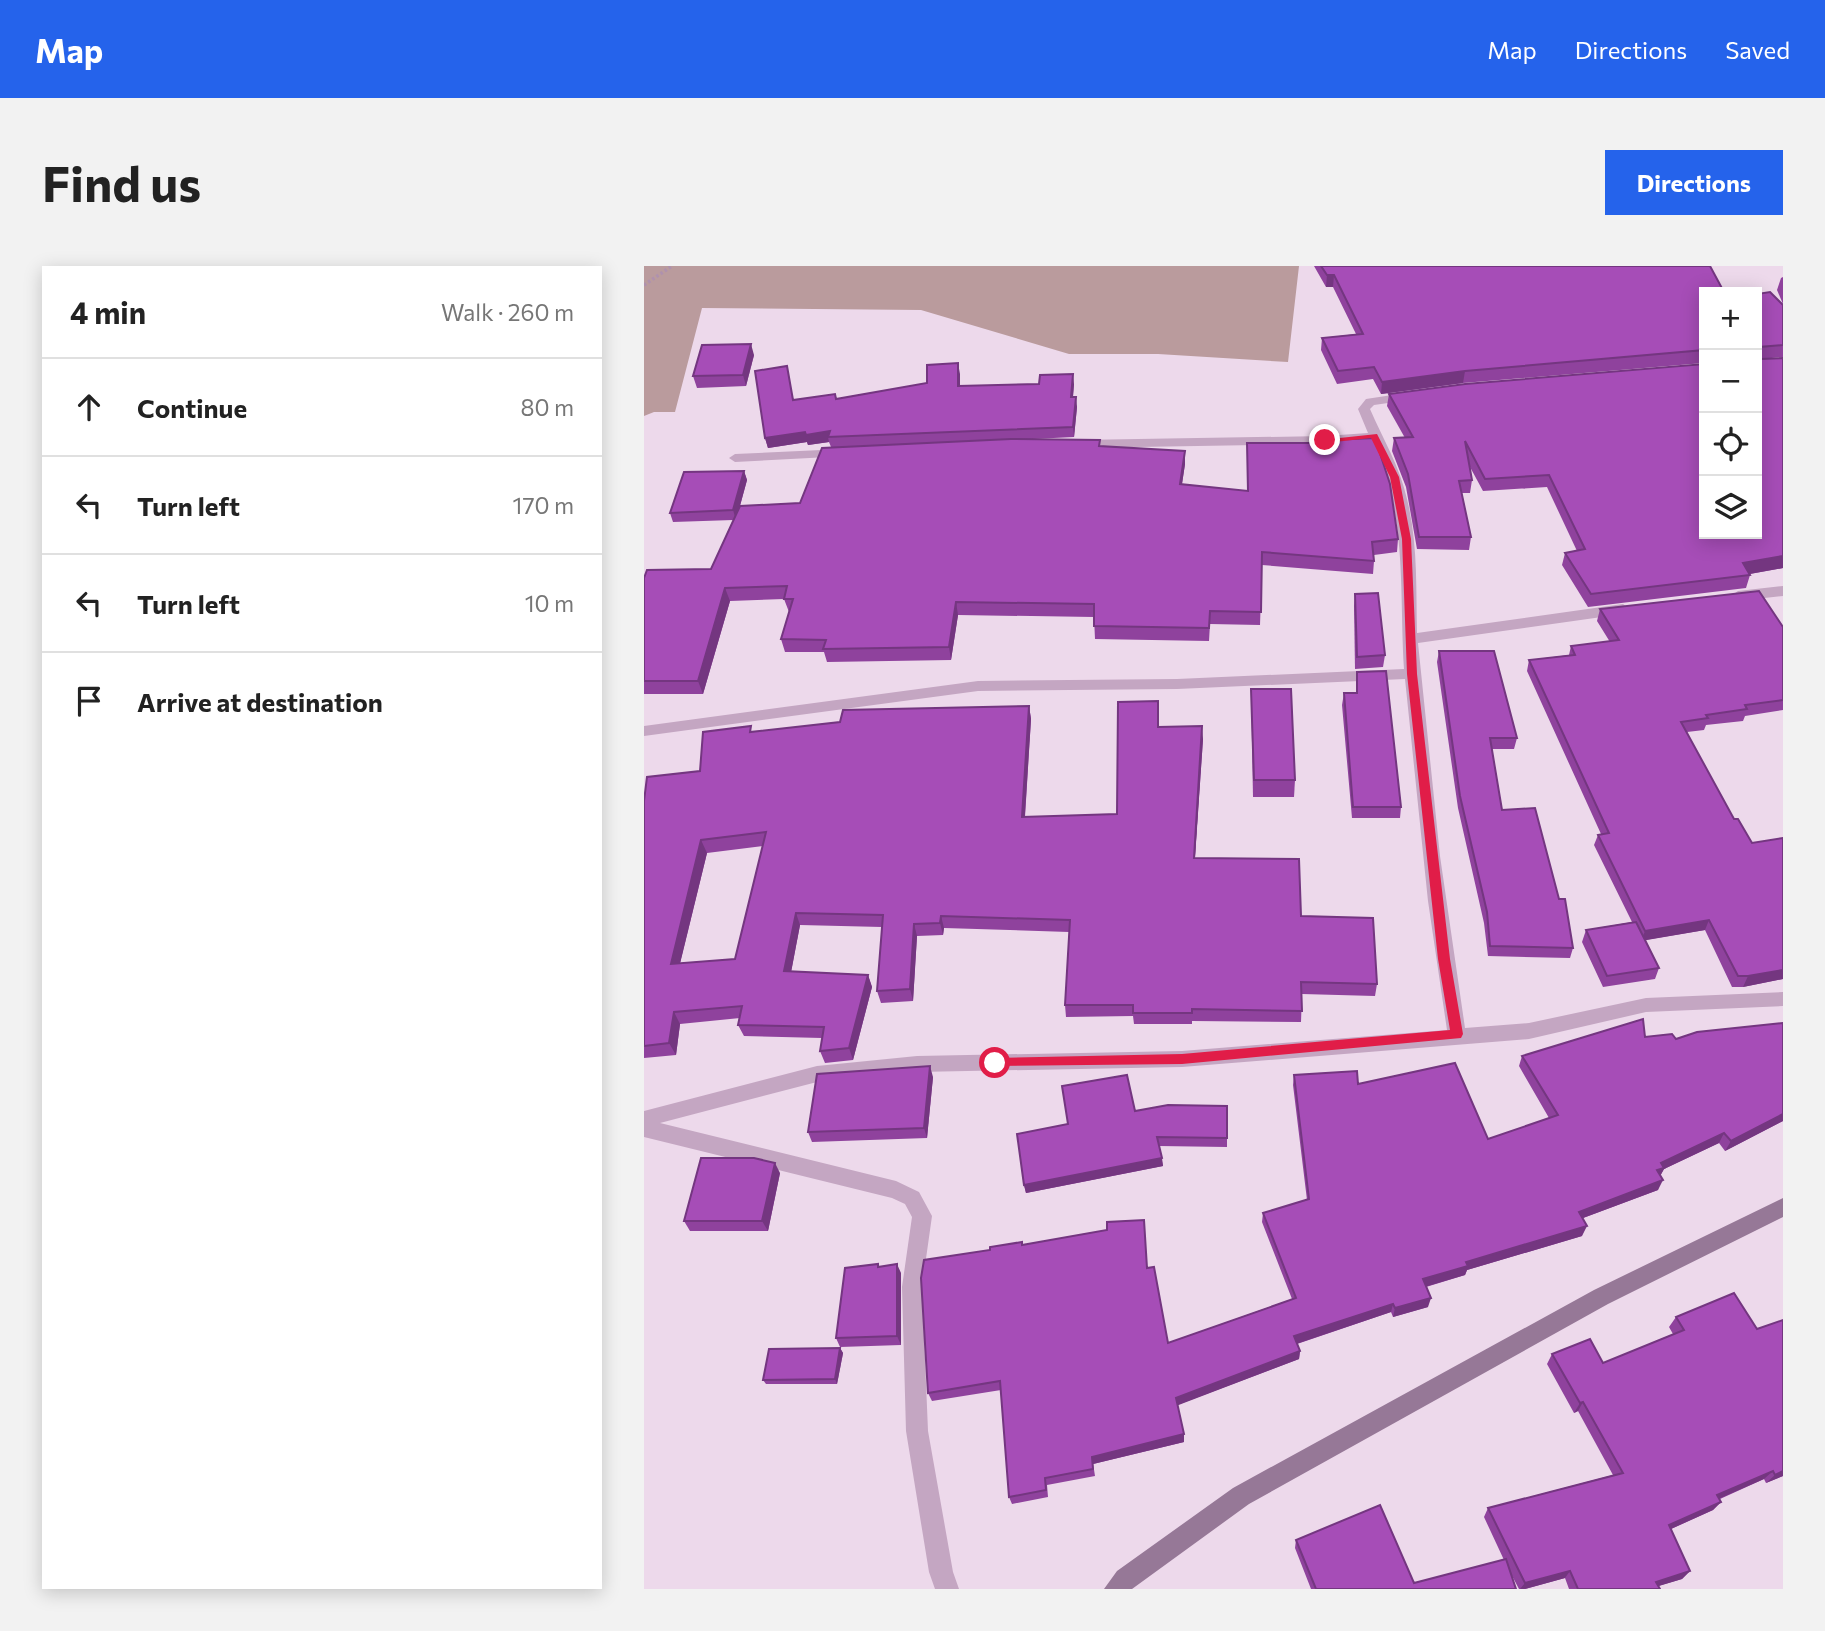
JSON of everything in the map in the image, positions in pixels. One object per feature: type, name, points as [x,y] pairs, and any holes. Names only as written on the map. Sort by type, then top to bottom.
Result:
[{"type":"street","points":[[1423,395],[1370,402],[1364,409],[1374,436],[1395,477],[1407,539],[1412,674],[1444,959],[1457,1034]]},
{"type":"street","points":[[1066,444],[1325,440],[1374,436]]},
{"type":"street","points":[[735,458],[860,452]]},
{"type":"street","points":[[1728,597],[1783,591]]},
{"type":"street","points":[[1411,639],[1632,608]]},
{"type":"street","points":[[644,731],[978,686],[1177,684],[1412,674]]},
{"type":"street","points":[[644,1119],[817,1074],[917,1065],[1182,1059],[1457,1034],[1530,1031],[1646,1005],[1783,999]]},
{"type":"street","points":[[644,1128],[896,1190],[912,1198],[922,1216],[912,1287],[917,1431],[941,1572],[947,1589]]},
{"type":"street","points":[[1116,1589],[1125,1579],[1241,1496],[1601,1297],[1783,1207]]},
{"type":"path","points":[[644,285],[672,266]]},
{"type":"shaded area","points":[[644,266],[1299,266],[1288,362],[1158,354],[1069,354],[921,310],[702,308],[675,412],[654,412],[644,416]]},
{"type":"building","points":[[1321,266],[1710,266],[1721,287],[1699,287],[1699,350],[1465,371],[1382,382],[1374,367],[1338,371],[1322,338],[1363,334],[1334,275],[1327,275]]},
{"type":"building","points":[[1770,292],[1783,305],[1783,345],[1762,347],[1762,293]]},
{"type":"building","points":[[751,344],[743,375],[693,376],[702,345]]},
{"type":"building","points":[[1783,358],[1783,556],[1743,563],[1750,575],[1591,594],[1565,553],[1585,549],[1549,475],[1485,479],[1465,441],[1472,480],[1459,481],[1471,537],[1419,537],[1408,474],[1394,438],[1413,437],[1389,394],[1465,384],[1699,364],[1699,539],[1762,539],[1762,359]]},
{"type":"building","points":[[958,363],[958,386],[1039,384],[1040,375],[1073,374],[1071,397],[1076,397],[1073,427],[828,437],[830,431],[765,438],[755,371],[787,366],[793,400],[835,394],[836,399],[927,383],[927,365]]},
{"type":"building","points":[[1375,438],[1390,484],[1398,539],[1372,542],[1374,561],[1262,552],[1261,612],[1210,611],[1209,628],[1094,626],[1094,604],[956,602],[949,647],[823,649],[826,640],[781,639],[793,599],[784,599],[787,586],[725,588],[698,681],[644,681],[644,578],[647,570],[711,569],[740,506],[800,503],[822,448],[1011,439],[1100,440],[1099,446],[1185,451],[1180,484],[1248,491],[1247,443],[1331,443],[1331,440]]},
{"type":"building","points":[[744,471],[733,510],[670,513],[684,472]]},
{"type":"building","points":[[1759,591],[1783,627],[1783,700],[1745,705],[1747,709],[1681,722],[1734,819],[1738,819],[1752,843],[1783,838],[1783,970],[1738,976],[1709,920],[1645,931],[1598,835],[1609,833],[1529,660],[1575,655],[1571,646],[1619,640],[1600,609]]},
{"type":"building","points":[[1378,593],[1385,655],[1357,657],[1355,594]]},
{"type":"building","points":[[1439,651],[1494,651],[1517,738],[1490,738],[1502,810],[1535,808],[1559,899],[1565,899],[1573,948],[1490,946],[1487,912],[1460,796]]},
{"type":"building","points":[[1386,671],[1401,807],[1353,807],[1344,693],[1357,693],[1357,672]]},
{"type":"building","points":[[1251,689],[1291,689],[1295,780],[1254,780]]},
{"type":"building","points":[[1158,701],[1158,727],[1202,726],[1194,858],[1299,859],[1301,916],[1373,918],[1377,984],[1301,982],[1302,1011],[1192,1009],[1192,1013],[1133,1013],[1133,1005],[1065,1005],[1070,920],[941,916],[940,923],[914,924],[910,989],[877,991],[883,915],[796,913],[784,971],[868,975],[849,1048],[820,1051],[824,1027],[738,1025],[742,1006],[674,1012],[669,1043],[644,1046],[644,801],[647,777],[700,771],[703,732],[751,726],[750,732],[840,722],[843,710],[1029,706],[1022,817],[1117,814],[1118,702]],"holes":[[[766,832],[735,959],[671,964],[701,840]]]},
{"type":"building","points":[[1636,922],[1659,968],[1607,976],[1586,930]]},
{"type":"building","points":[[1643,1019],[1645,1037],[1672,1034],[1676,1039],[1697,1032],[1783,1023],[1783,1114],[1731,1141],[1724,1133],[1661,1163],[1664,1168],[1657,1170],[1663,1180],[1579,1212],[1587,1226],[1466,1262],[1468,1266],[1423,1279],[1431,1298],[1395,1308],[1393,1304],[1294,1336],[1300,1351],[1176,1398],[1184,1434],[1092,1457],[1093,1469],[1045,1478],[1046,1490],[1009,1497],[1000,1381],[928,1393],[921,1278],[924,1260],[990,1250],[990,1247],[1022,1242],[1022,1245],[1107,1230],[1107,1222],[1144,1220],[1147,1268],[1154,1267],[1168,1343],[1296,1298],[1263,1213],[1309,1199],[1294,1075],[1357,1071],[1358,1084],[1455,1063],[1488,1139],[1558,1115],[1522,1056]]},
{"type":"building","points":[[930,1066],[924,1128],[808,1132],[817,1074]]},
{"type":"building","points":[[1127,1075],[1135,1111],[1168,1105],[1227,1106],[1227,1138],[1157,1137],[1162,1158],[1024,1185],[1017,1134],[1068,1124],[1062,1086]]},
{"type":"building","points":[[701,1158],[754,1158],[775,1163],[762,1221],[684,1221]]},
{"type":"building","points":[[878,1264],[878,1267],[897,1264],[897,1336],[836,1338],[845,1268]]},
{"type":"building","points":[[1734,1293],[1757,1329],[1783,1320],[1783,1471],[1775,1475],[1773,1471],[1717,1495],[1721,1502],[1669,1525],[1690,1571],[1656,1582],[1660,1589],[1578,1589],[1570,1571],[1525,1583],[1488,1508],[1623,1473],[1552,1354],[1590,1339],[1603,1363],[1684,1330],[1676,1317]]},
{"type":"building","points":[[840,1348],[835,1379],[763,1380],[769,1349]]},
{"type":"building","points":[[1380,1505],[1414,1583],[1506,1559],[1516,1589],[1316,1589],[1296,1540]]},
{"type":"route","points":[[995,1063],[1182,1059],[1457,1034],[1444,959],[1412,674],[1407,539],[1395,477],[1374,436],[1325,440]]}]
